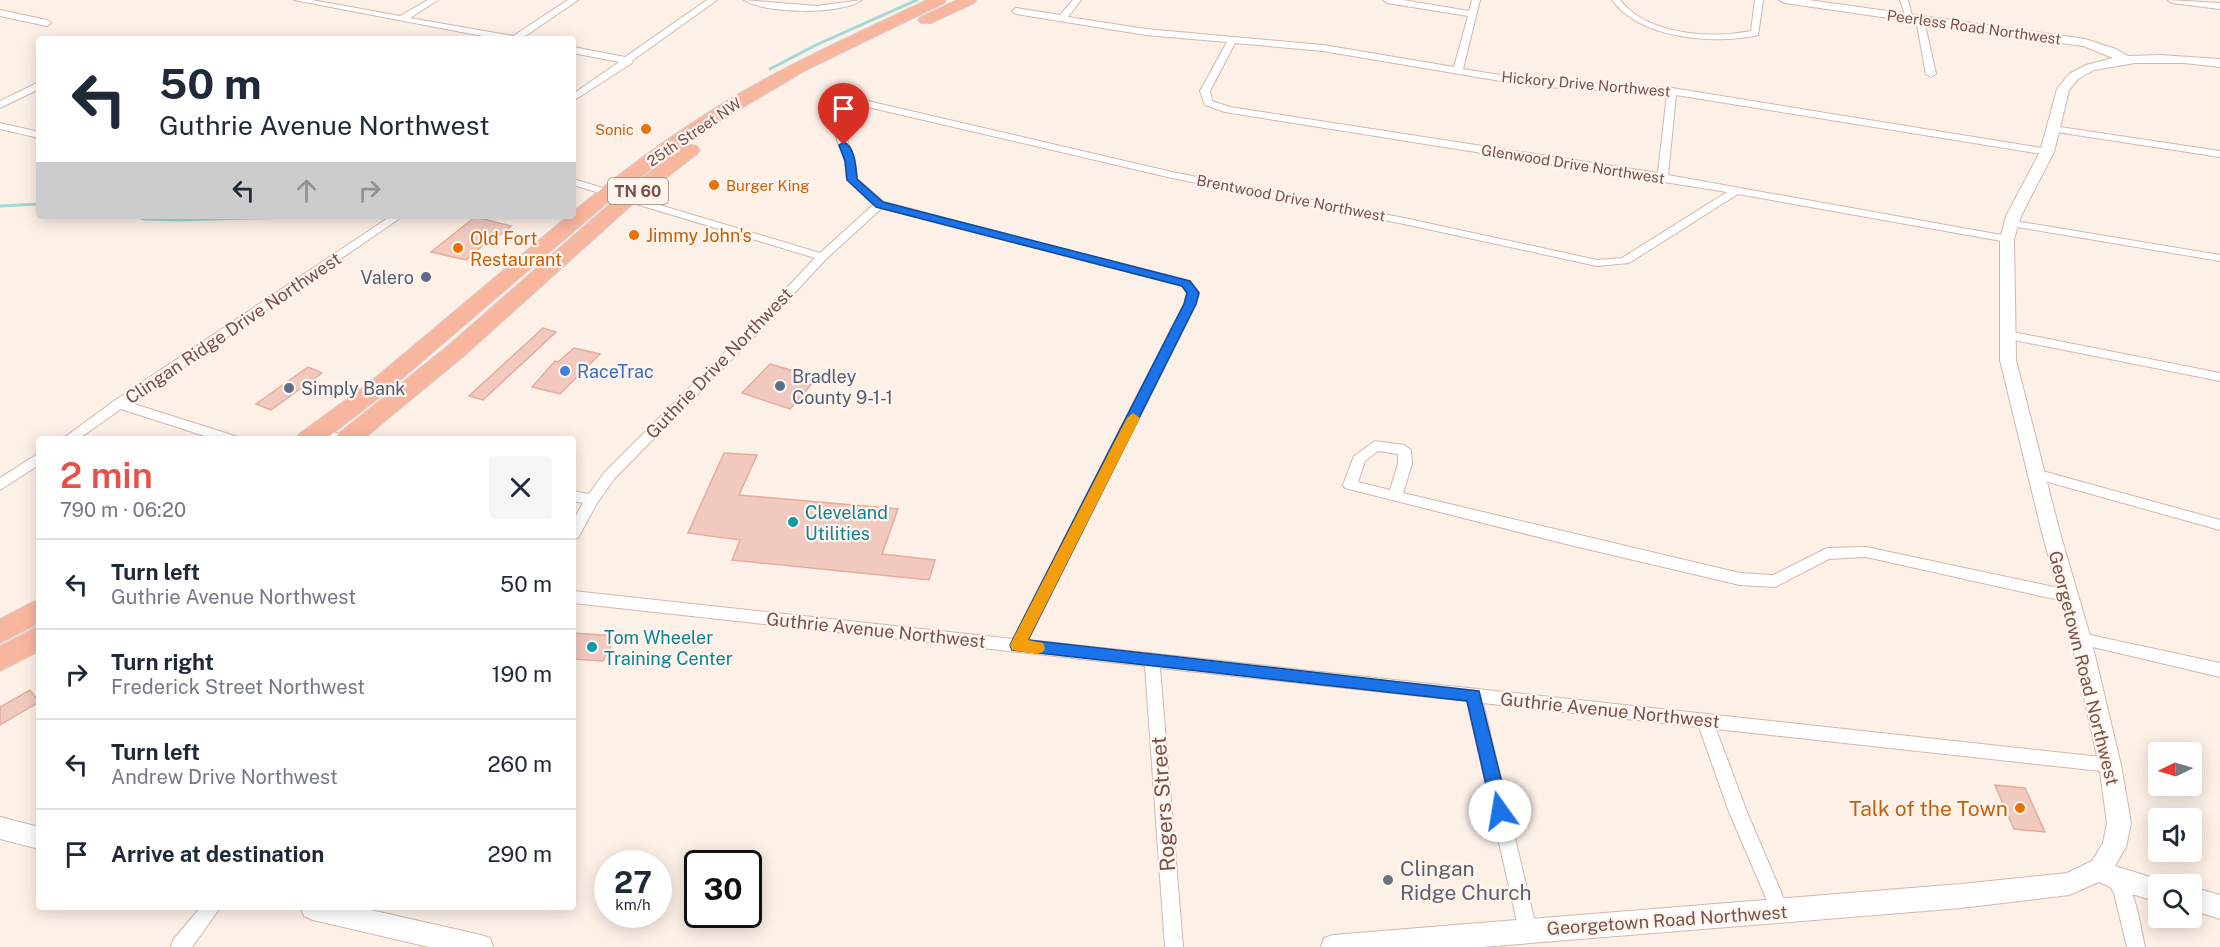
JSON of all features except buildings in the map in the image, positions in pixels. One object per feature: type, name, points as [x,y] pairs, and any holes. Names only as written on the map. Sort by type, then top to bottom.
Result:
[{"type":"highway","name":"25th Street NW","points":[[312,436],[376,389],[608,192],[696,127],[800,67],[939,0]]},
{"type":"highway","name":"25th Street NW","points":[[351,436],[457,350],[628,198],[688,153],[745,114],[862,50],[969,0]]},
{"type":"highway","points":[[0,632],[36,612]]},
{"type":"highway","points":[[0,660],[36,639]]},
{"type":"street","points":[[298,0],[496,36]]},
{"type":"street","points":[[401,20],[434,0]]},
{"type":"street","points":[[519,36],[574,0]]},
{"type":"street","points":[[576,96],[713,0]]},
{"type":"street","points":[[748,0],[779,7],[812,8],[848,4],[858,0]]},
{"type":"street","points":[[1063,17],[1077,0]]},
{"type":"street","points":[[1388,0],[1473,14]]},
{"type":"street","points":[[1458,70],[1476,0]]},
{"type":"street","points":[[1616,0],[1621,11],[1632,19],[1647,25],[1725,38],[1740,38],[1755,33],[1759,0]]},
{"type":"street","name":"Peerless Road Northwest","points":[[1785,0],[2085,44],[2121,54]]},
{"type":"street","points":[[1904,0],[1915,19],[1931,74]]},
{"type":"street","points":[[2172,0],[2220,6]]},
{"type":"street","name":"Hickory Drive Northwest","points":[[1016,10],[1146,32],[1323,48],[1530,83],[1672,91],[2048,152]]},
{"type":"street","points":[[0,13],[47,23]]},
{"type":"street","name":"Glenwood Drive Northwest","points":[[1232,40],[1205,91],[1208,103],[1228,110],[2008,231],[2220,258]]},
{"type":"street","points":[[576,51],[629,61]]},
{"type":"street","name":"Georgetown Road Northwest","points":[[1334,947],[1455,942],[1528,931],[1961,896],[2069,884],[2106,873],[2118,823],[2110,765],[2008,360],[2008,231],[2048,152],[2064,88],[2074,77],[2121,54],[2217,62]]},
{"type":"street","points":[[0,105],[36,87]]},
{"type":"street","points":[[1663,177],[1672,91]]},
{"type":"street","name":"Brentwood Drive Northwest","points":[[880,204],[852,180],[850,161],[832,113],[842,105],[855,101],[1172,175],[1409,222],[1597,263],[1625,261],[1737,190]]},
{"type":"street","points":[[0,126],[36,134]]},
{"type":"street","points":[[2053,129],[2220,154]]},
{"type":"street","points":[[576,183],[822,256]]},
{"type":"street","points":[[880,204],[1186,284],[1193,293],[1190,304],[1018,645]]},
{"type":"street","name":"Guthrie Drive Northwest","points":[[576,529],[609,476],[748,336],[822,256],[880,204]]},
{"type":"street","name":"Clingan Ridge Drive Northwest","points":[[73,436],[394,219]]},
{"type":"street","points":[[2008,335],[2220,377]]},
{"type":"street","points":[[119,404],[220,436]]},
{"type":"street","points":[[0,485],[36,460]]},
{"type":"street","points":[[2035,474],[2220,525]]},
{"type":"street","points":[[1395,496],[1740,579],[1775,581],[1827,554],[1866,552],[2068,597]]},
{"type":"street","points":[[576,497],[592,500]]},
{"type":"street","name":"Guthrie Avenue Northwest","points":[[576,597],[2110,765]]},
{"type":"street","points":[[2080,639],[2220,670]]},
{"type":"street","name":"Rogers Street","points":[[1152,662],[1174,947]]},
{"type":"street","points":[[1473,695],[1528,931]]},
{"type":"street","points":[[1705,720],[1738,812],[1780,911]]},
{"type":"street","points":[[0,829],[36,837]]},
{"type":"street","points":[[2106,873],[2148,887]]},
{"type":"street","points":[[2106,873],[2122,890],[2136,947]]},
{"type":"street","points":[[2202,902],[2220,907]]},
{"type":"street","points":[[180,947],[209,910]]},
{"type":"street","points":[[322,910],[481,947]]},
{"type":"waterway","points":[[770,69],[816,45],[917,0]]},
{"type":"waterway","points":[[0,206],[36,204]]},
{"type":"waterway","points":[[144,219],[214,219]]},
{"type":"slow traffic","points":[[1037,648],[1018,645],[1133,418]]},
{"type":"place","name":"Sonic","points":[[646,129]]},
{"type":"place","name":"Burger King","points":[[714,185]]},
{"type":"place","name":"Jimmy John's","points":[[634,235]]},
{"type":"place","name":"Old Fort Restaurant","points":[[458,248]]},
{"type":"place","name":"Valero","points":[[426,277]]},
{"type":"place","name":"RaceTrac","points":[[565,371]]},
{"type":"place","name":"Bradley County 9-1-1","points":[[780,386]]},
{"type":"place","name":"Simply Bank","points":[[289,388]]},
{"type":"place","name":"Cleveland Utilities","points":[[793,522]]},
{"type":"place","name":"Tom Wheeler Training Center","points":[[592,647]]},
{"type":"place","name":"Talk of the Town","points":[[2020,808]]},
{"type":"place","name":"Clingan Ridge Church","points":[[1388,880]]},
{"type":"route","points":[[844,145],[850,161],[852,180],[880,204],[1186,284],[1193,293],[1190,304],[1018,645],[1152,662],[1473,695],[1500,811]]}]
